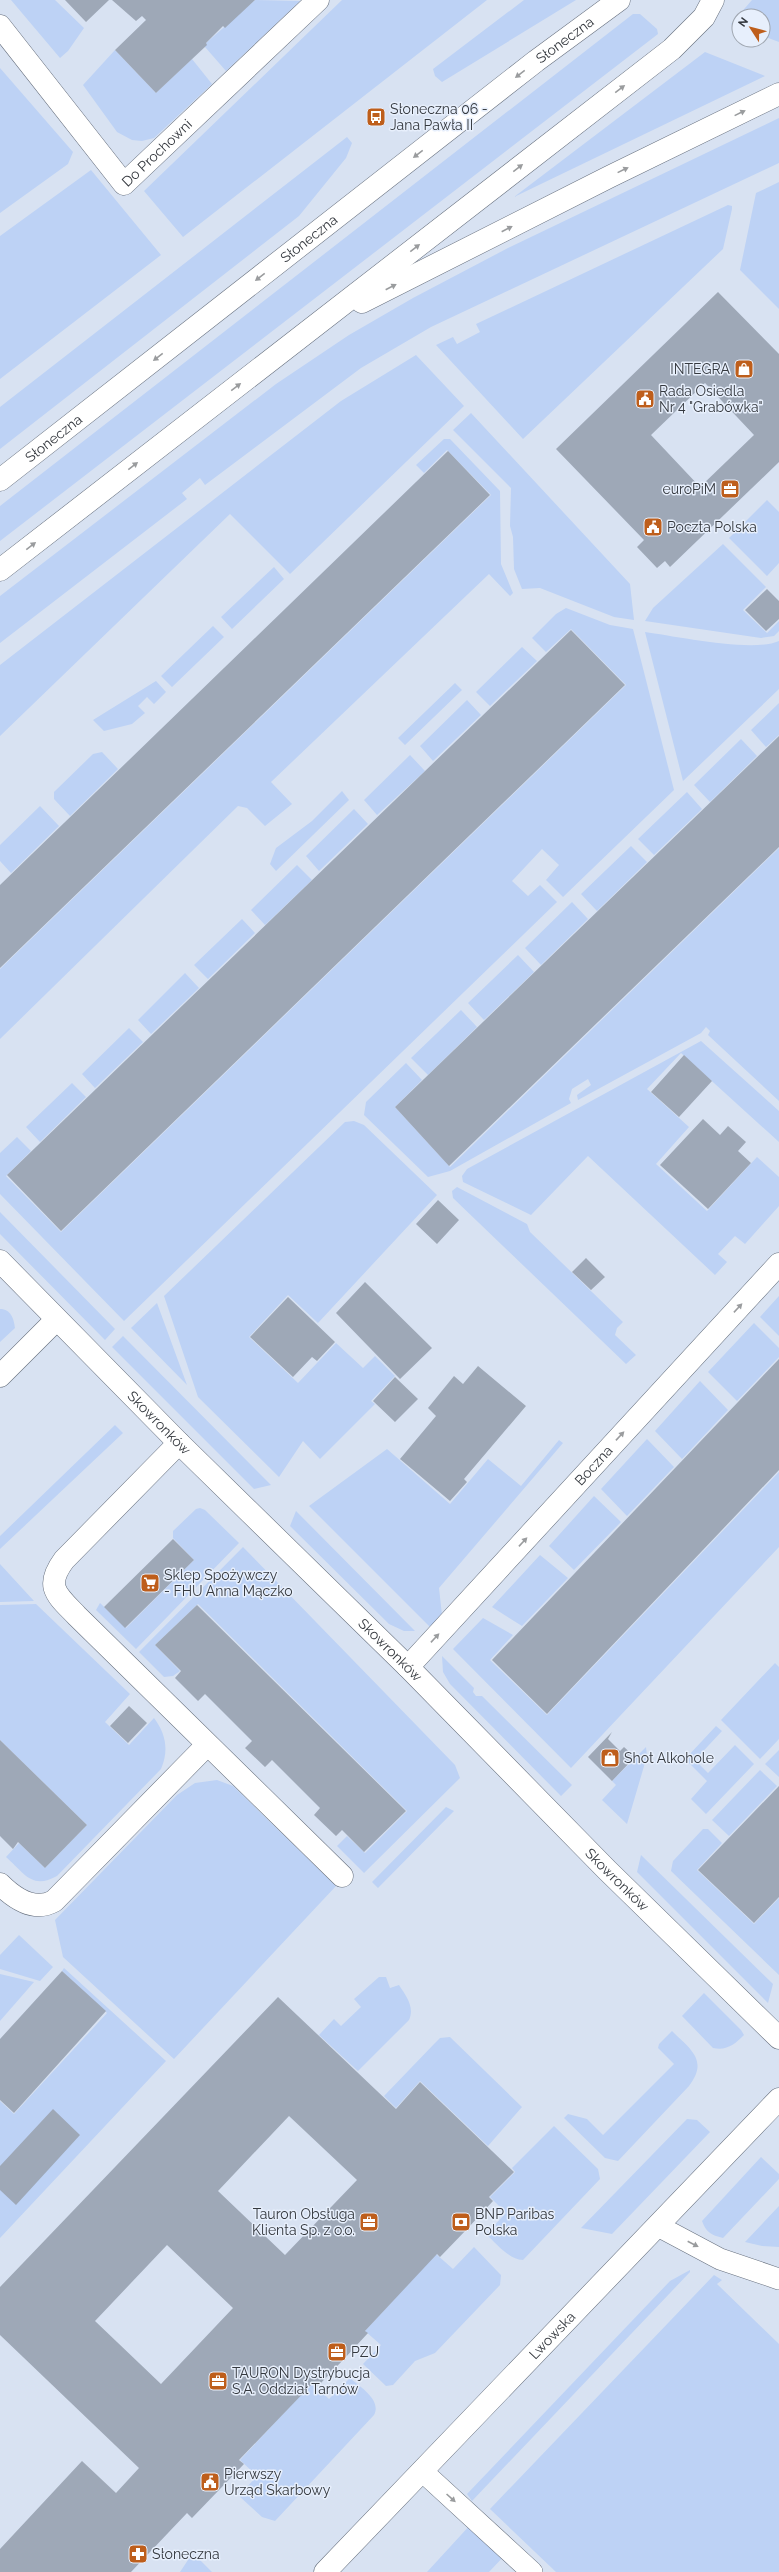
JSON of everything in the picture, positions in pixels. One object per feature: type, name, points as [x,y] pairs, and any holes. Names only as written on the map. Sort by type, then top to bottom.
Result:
[{"type":"street","name":"Do Prochowni","points":[[0,26],[124,184],[318,0]]},
{"type":"street","name":"Słoneczna","points":[[0,480],[536,61],[619,0]]},
{"type":"street","points":[[0,570],[672,49],[704,17],[713,0]]},
{"type":"street","points":[[319,324],[609,177],[779,94]]},
{"type":"street","name":"Skowronków","points":[[0,1262],[179,1443],[408,1667],[607,1870],[779,2038]]},
{"type":"street","name":"Boczna","points":[[408,1667],[779,1264]]},
{"type":"street","points":[[0,1376],[56,1320]]},
{"type":"street","points":[[179,1443],[64,1560],[55,1572],[52,1583],[58,1596],[77,1616],[342,1876]]},
{"type":"street","points":[[0,1884],[18,1899],[33,1905],[46,1905],[54,1901],[207,1745]]},
{"type":"street","name":"Lwowska","points":[[326,2572],[779,2099]]},
{"type":"lane","points":[[658,2226],[720,2259],[779,2279]]},
{"type":"lane","points":[[422,2472],[532,2572]]},
{"type":"shaded area","points":[[11,0],[55,0],[84,28],[68,51],[60,58]]},
{"type":"shaded area","points":[[255,0],[300,1],[226,71],[205,47],[206,43]]},
{"type":"shaded area","points":[[342,0],[487,0],[183,237],[144,191]]},
{"type":"shaded area","points":[[524,0],[576,0],[442,82],[435,76],[433,69]]},
{"type":"shaded area","points":[[752,0],[779,0],[779,42],[771,39],[771,8],[745,8]]},
{"type":"shaded area","points":[[633,14],[640,14],[657,29],[658,34],[0,541],[0,506]]},
{"type":"shaded area","points":[[115,50],[156,93],[192,59],[212,84],[154,138],[142,141],[132,140],[117,132],[83,85]]},
{"type":"shaded area","points":[[705,52],[765,76],[514,197]]},
{"type":"shaded area","points":[[0,68],[73,152],[68,164],[0,213]]},
{"type":"shaded area","points":[[779,118],[779,163],[431,327],[361,368],[205,485],[200,478],[182,493],[187,499],[0,643],[0,596],[276,384],[349,335],[413,298],[508,248]]},
{"type":"shaded area","points":[[347,137],[352,143],[346,158],[299,216],[0,449],[0,407]]},
{"type":"shaded area","points":[[91,170],[161,255],[0,379],[0,236]]},
{"type":"shaded area","points":[[779,182],[779,309],[740,270],[756,193]]},
{"type":"shaded area","points":[[728,205],[732,206],[732,209],[723,249],[523,439],[436,345],[453,337],[457,344],[480,332],[476,324]]},
{"type":"shaded area","points":[[416,355],[464,406],[290,574],[230,514],[0,736],[0,665],[341,401]]},
{"type":"shaded area","points":[[471,413],[630,584],[634,620],[614,617],[540,588],[522,589],[514,569],[513,537],[510,526],[511,488],[453,430]]},
{"type":"shaded area","points":[[444,439],[450,439],[500,491],[501,564],[513,593],[510,596],[489,574],[271,782],[292,804],[265,826],[247,808],[238,806],[0,1039],[0,969],[491,495],[447,450],[424,473],[416,465]]},
{"type":"shaded area","points":[[767,500],[779,512],[779,563],[767,576],[729,538]]},
{"type":"shaded area","points":[[723,544],[766,587],[743,610],[767,633],[779,621],[779,631],[774,636],[761,638],[645,621],[653,608]]},
{"type":"shaded area","points":[[274,567],[284,579],[232,629],[221,617]]},
{"type":"shaded area","points":[[566,608],[610,625],[633,629],[674,790],[563,897],[546,880],[559,865],[542,849],[512,881],[528,896],[540,885],[557,902],[124,1321],[0,1194],[0,1153],[17,1137],[31,1151],[6,1176],[61,1232],[626,685],[571,629],[546,652],[532,638],[556,614]]},
{"type":"shaded area","points":[[213,626],[224,637],[172,687],[161,676]]},
{"type":"shaded area","points":[[645,632],[694,640],[733,644],[767,644],[779,641],[779,689],[683,781]]},
{"type":"shaded area","points":[[522,647],[537,661],[490,706],[476,692]]},
{"type":"shaded area","points":[[156,681],[166,692],[154,704],[147,697],[138,706],[145,713],[132,724],[104,731],[93,720]]},
{"type":"shaded area","points":[[455,683],[462,690],[405,745],[398,738]]},
{"type":"shaded area","points":[[467,700],[481,715],[433,761],[420,746]]},
{"type":"shaded area","points":[[779,703],[779,735],[766,747],[751,730]]},
{"type":"shaded area","points":[[741,739],[757,756],[710,802],[694,785]]},
{"type":"shaded area","points":[[102,752],[118,769],[70,816],[54,799],[54,792],[93,754]]},
{"type":"shaded area","points":[[410,755],[425,771],[377,815],[364,800]]},
{"type":"shaded area","points":[[342,791],[349,800],[276,871],[270,864],[276,848],[312,821]]},
{"type":"shaded area","points":[[687,792],[702,809],[654,855],[638,839]]},
{"type":"shaded area","points":[[40,806],[59,826],[11,873],[0,861],[0,845]]},
{"type":"shaded area","points":[[354,809],[368,824],[319,871],[306,856]]},
{"type":"shaded area","points":[[631,846],[647,862],[597,911],[581,894]]},
{"type":"shaded area","points":[[779,848],[779,1101],[708,1035],[710,1031],[706,1027],[701,1033],[578,1100],[577,1095],[591,1085],[588,1079],[572,1089],[569,1099],[571,1103],[450,1171],[428,1177],[364,1115],[366,1102],[406,1063],[422,1080],[395,1107],[450,1167]]},
{"type":"shaded area","points":[[297,865],[312,880],[265,925],[251,910]]},
{"type":"shaded area","points":[[572,902],[588,919],[541,965],[525,948]]},
{"type":"shaded area","points":[[242,919],[255,933],[208,979],[194,965]]},
{"type":"shaded area","points":[[518,955],[534,972],[484,1020],[468,1003]]},
{"type":"shaded area","points":[[185,973],[199,988],[151,1034],[138,1020]]},
{"type":"shaded area","points":[[461,1010],[477,1027],[428,1075],[411,1058]]},
{"type":"shaded area","points":[[129,1028],[143,1042],[95,1088],[82,1074]]},
{"type":"shaded area","points":[[701,1041],[779,1111],[779,1142],[681,1053],[647,1089],[689,1127],[656,1164],[707,1211],[757,1157],[779,1177],[779,1206],[745,1244],[735,1236],[718,1254],[727,1262],[715,1275],[588,1156],[531,1215],[463,1182],[462,1176],[467,1169]]},
{"type":"shaded area","points":[[72,1083],[86,1097],[40,1142],[26,1127]]},
{"type":"shaded area","points":[[354,1121],[364,1125],[437,1195],[318,1323],[288,1295],[249,1337],[298,1383],[336,1343],[363,1368],[375,1356],[395,1376],[371,1401],[375,1404],[320,1459],[303,1441],[279,1477],[198,1397],[164,1296],[345,1122]]},
{"type":"shaded area","points":[[457,1187],[527,1224],[530,1232],[623,1322],[617,1328],[615,1335],[636,1355],[626,1364],[453,1198],[452,1191]]},
{"type":"shaded area","points":[[0,1212],[115,1329],[105,1340],[0,1234]]},
{"type":"shaded area","points":[[779,1296],[779,1336],[760,1317]]},
{"type":"shaded area","points":[[157,1303],[187,1385],[131,1328]]},
{"type":"shaded area","points":[[0,1309],[4,1309],[11,1315],[15,1328],[0,1342]]},
{"type":"shaded area","points":[[754,1323],[779,1348],[779,1357],[737,1401],[708,1372]]},
{"type":"shaded area","points":[[123,1336],[271,1485],[254,1489],[112,1347]]},
{"type":"shaded area","points":[[700,1381],[728,1410],[682,1459],[655,1431]]},
{"type":"shaded area","points":[[115,1425],[123,1433],[0,1549],[0,1536]]},
{"type":"shaded area","points":[[647,1439],[674,1467],[627,1516],[601,1489]]},
{"type":"shaded area","points":[[559,1440],[563,1443],[439,1588],[442,1615],[431,1628],[309,1506],[387,1449],[450,1504],[488,1459],[521,1486]]},
{"type":"shaded area","points":[[779,1472],[779,1547],[571,1768],[453,1649],[483,1618],[513,1635],[490,1660],[547,1715]]},
{"type":"shaded area","points":[[594,1496],[621,1522],[574,1570],[549,1546]]},
{"type":"shaded area","points":[[200,1508],[205,1510],[239,1543],[136,1649],[96,1610],[100,1603],[126,1628],[194,1560],[173,1538],[173,1531],[196,1509]]},
{"type":"shaded area","points":[[296,1511],[415,1631],[404,1631],[389,1624],[290,1526]]},
{"type":"shaded area","points":[[243,1547],[455,1765],[460,1778],[364,1873],[337,1846],[347,1836],[365,1853],[407,1811],[198,1604],[155,1645],[180,1671],[173,1676],[164,1677],[139,1652]]},
{"type":"shaded area","points":[[540,1555],[568,1578],[522,1626],[492,1607]]},
{"type":"shaded area","points":[[0,1564],[34,1601],[0,1602]]},
{"type":"shaded area","points":[[36,1604],[130,1694],[105,1722],[129,1745],[154,1718],[164,1736],[165,1742],[165,1755],[161,1769],[57,1876],[41,1881],[29,1878],[23,1874],[6,1857],[19,1843],[45,1868],[87,1825],[0,1740],[0,1605]]},
{"type":"shaded area","points":[[442,1656],[474,1688],[473,1692],[476,1696],[482,1696],[572,1785],[561,1796],[450,1684],[443,1672]]},
{"type":"shaded area","points":[[775,1663],[779,1667],[779,1739],[760,1759],[721,1720]]},
{"type":"shaded area","points":[[716,1726],[722,1731],[695,1760],[708,1773],[735,1745],[754,1764],[706,1814],[691,1799],[707,1781],[689,1763],[688,1756]]},
{"type":"shaded area","points":[[646,1747],[647,1756],[627,1824],[602,1800],[616,1785],[612,1781]]},
{"type":"shaded area","points":[[779,1750],[779,1777],[765,1764]]},
{"type":"shaded area","points":[[760,1770],[777,1786],[729,1836],[712,1820]]},
{"type":"shaded area","points":[[217,1780],[233,1786],[336,1886],[174,2059],[63,1957],[55,1920],[177,1795],[195,1783]]},
{"type":"shaded area","points":[[446,1807],[454,1811],[378,1888],[372,1882]]},
{"type":"shaded area","points":[[703,1829],[708,1829],[722,1843],[697,1870],[754,1924],[779,1898],[779,1975],[671,1871],[673,1861]]},
{"type":"shaded area","points":[[641,1855],[773,1984],[768,2003],[637,1872]]},
{"type":"shaded area","points":[[19,1935],[53,1967],[40,1981],[0,1969],[0,1955]]},
{"type":"shaded area","points":[[64,1968],[166,2061],[0,2238],[0,2101],[14,2114],[107,2013],[62,1971]]},
{"type":"shaded area","points":[[0,1974],[34,1982],[0,2021]]},
{"type":"shaded area","points":[[379,1977],[386,1977],[390,1988],[399,1985],[409,2002],[411,2015],[409,2020],[358,2071],[319,2035],[334,2019],[341,2026],[361,2007],[354,1999]]},
{"type":"shaded area","points":[[704,1993],[741,2030],[744,2035],[727,2048],[713,2048],[682,2016]]},
{"type":"shaded area","points":[[672,2031],[691,2049],[695,2056],[697,2069],[695,2077],[689,2086],[618,2161],[605,2158],[564,2118],[568,2114],[587,2119],[603,2135],[674,2064],[658,2048],[659,2044]]},
{"type":"shaded area","points":[[450,2037],[522,2107],[488,2146],[420,2081],[396,2108],[384,2096],[440,2038]]},
{"type":"shaded area","points":[[687,2119],[697,2120],[710,2132],[612,2234],[581,2228]]},
{"type":"shaded area","points":[[554,2126],[598,2169],[600,2179],[523,2260],[518,2259],[508,2254],[486,2234],[506,2213],[490,2197],[515,2172],[512,2168]]},
{"type":"shaded area","points":[[761,2157],[779,2174],[779,2179],[723,2238],[715,2236],[705,2228],[702,2221]]},
{"type":"shaded area","points":[[779,2206],[779,2247],[762,2246],[745,2242]]},
{"type":"shaded area","points":[[474,2247],[501,2275],[500,2285],[435,2353],[415,2361],[393,2385],[386,2386],[363,2364],[381,2345],[365,2331],[436,2254],[453,2269]]},
{"type":"shaded area","points":[[690,2270],[690,2272],[472,2501],[467,2494],[670,2281]]},
{"type":"shaded area","points":[[714,2275],[722,2280],[717,2284],[779,2344],[779,2572],[556,2572],[490,2509]]},
{"type":"shaded area","points":[[350,2378],[373,2399],[376,2409],[374,2415],[275,2521],[262,2517],[239,2496],[257,2476],[240,2460],[312,2383],[329,2399]]},
{"type":"shaded area","points":[[472,2523],[506,2554],[489,2572],[427,2572]]},
{"type":"shaded area","points":[[190,2557],[197,2557],[212,2572],[180,2572]]},
{"type":"building","points":[[65,0],[109,0],[86,22]]},
{"type":"building","points":[[112,0],[255,0],[225,28],[223,26],[206,43],[207,45],[156,93],[115,50],[146,20],[142,16],[136,21]]},
{"type":"building","points":[[718,292],[779,354],[779,462],[670,567],[665,561],[657,568],[637,547],[644,540],[556,449]],"holes":[[[705,383],[754,435],[700,487],[651,435]]]},
{"type":"building","points":[[448,451],[490,495],[0,968],[0,885]]},
{"type":"building","points":[[767,589],[779,601],[779,619],[766,631],[745,610]]},
{"type":"building","points":[[571,630],[625,685],[61,1231],[7,1175]]},
{"type":"building","points":[[779,736],[779,847],[449,1166],[395,1107]]},
{"type":"building","points":[[684,1055],[712,1081],[679,1117],[651,1092]]},
{"type":"building","points":[[703,1119],[720,1135],[728,1126],[746,1142],[738,1151],[751,1163],[708,1209],[660,1165]]},
{"type":"building","points":[[438,1200],[459,1220],[437,1244],[416,1224]]},
{"type":"building","points":[[586,1258],[605,1277],[591,1290],[572,1272]]},
{"type":"building","points":[[365,1282],[432,1348],[400,1379],[336,1313]]},
{"type":"building","points":[[288,1297],[335,1342],[317,1361],[312,1357],[293,1377],[250,1337]]},
{"type":"building","points":[[779,1359],[779,1470],[547,1714],[492,1660]]},
{"type":"building","points":[[478,1366],[526,1406],[464,1479],[467,1482],[450,1501],[400,1459],[436,1416],[428,1408],[454,1376],[463,1384]]},
{"type":"building","points":[[395,1377],[418,1399],[395,1422],[373,1401]]},
{"type":"building","points":[[173,1539],[194,1560],[125,1628],[104,1607]]},
{"type":"building","points":[[197,1605],[406,1811],[364,1852],[342,1830],[336,1836],[314,1815],[320,1808],[272,1760],[265,1767],[245,1748],[252,1741],[205,1694],[198,1701],[175,1678],[181,1671],[155,1645]]},
{"type":"building","points":[[129,1706],[147,1723],[128,1743],[110,1726]]},
{"type":"building","points":[[612,1732],[608,1739],[620,1751],[624,1747],[635,1757],[612,1781],[588,1757]]},
{"type":"building","points":[[0,1740],[87,1825],[45,1868],[18,1842],[13,1849],[0,1836]]},
{"type":"building","points":[[779,1786],[779,1897],[754,1923],[698,1870]]},
{"type":"building","points":[[62,1971],[106,2011],[14,2113],[0,2100],[0,2039]]},
{"type":"building","points":[[278,1997],[396,2109],[420,2082],[514,2172],[489,2197],[493,2201],[440,2257],[437,2254],[365,2331],[368,2333],[344,2359],[317,2387],[313,2383],[239,2460],[244,2464],[192,2518],[187,2513],[131,2572],[0,2572],[0,2549],[82,2461],[116,2493],[139,2468],[0,2335],[0,2287]],"holes":[[[289,2116],[357,2180],[285,2255],[218,2191]],[[167,2245],[233,2308],[161,2384],[95,2321]]]},
{"type":"building","points":[[53,2109],[80,2135],[16,2205],[0,2190],[0,2166]]},
{"type":"place","name":"Słoneczna 06 - Jana Pawła II","points":[[376,117]]},
{"type":"place","name":"INTEGRA","points":[[744,369]]},
{"type":"place","name":"Rada Osiedla Nr 4 \"Grabówka\"","points":[[645,399]]},
{"type":"place","name":"euroPiM","points":[[730,489]]},
{"type":"place","name":"Poczta Polska","points":[[653,527]]},
{"type":"place","name":"Sklep Spożywczy - FHU Anna Mączko","points":[[150,1583]]},
{"type":"place","name":"Shot Alkohole","points":[[610,1758]]},
{"type":"place","name":"Tauron Obsługa Klienta Sp. z o.o.","points":[[369,2222]]},
{"type":"place","name":"BNP Paribas Polska","points":[[461,2222]]},
{"type":"place","name":"PZU","points":[[337,2352]]},
{"type":"place","name":"TAURON Dystrybucja S.A. Oddział Tarnów","points":[[218,2381]]},
{"type":"place","name":"Pierwszy Urząd Skarbowy","points":[[210,2482]]},
{"type":"place","name":"Słoneczna","points":[[138,2554]]}]
